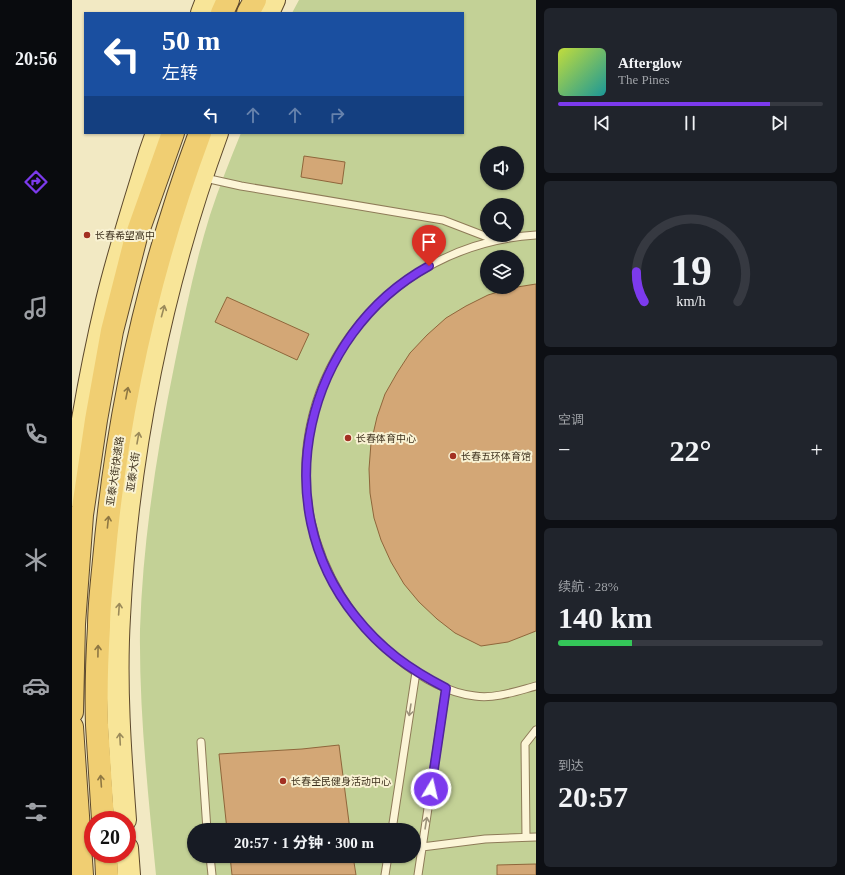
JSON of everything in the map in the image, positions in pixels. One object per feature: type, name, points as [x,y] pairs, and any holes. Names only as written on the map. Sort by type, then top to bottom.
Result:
[{"type":"highway","points":[[222,12],[228,0]]},
{"type":"highway","points":[[248,12],[254,0]]},
{"type":"highway","points":[[72,712],[74,624],[82,515],[96,420],[112,331],[136,237],[173,134]]},
{"type":"highway","name":"亚泰大街快速路","points":[[102,811],[97,724],[99,626],[108,518],[121,423],[138,337],[184,176],[200,134]]},
{"type":"highway","points":[[72,727],[82,875]]},
{"type":"highway","points":[[106,863],[107,875]]},
{"type":"main road","points":[[202,12],[207,0]]},
{"type":"main road","points":[[268,12],[274,0]]},
{"type":"main road","points":[[72,495],[78,444],[90,376],[107,300],[156,134]]},
{"type":"main road","name":"亚泰大街","points":[[124,811],[118,699],[119,617],[126,526],[136,451],[161,315],[201,177],[217,134]]},
{"type":"main road","points":[[128,863],[129,875]]},
{"type":"lane","points":[[201,177],[241,186],[443,220],[480,234]]},
{"type":"lane","points":[[524,236],[536,235]]},
{"type":"lane","points":[[489,242],[438,260],[402,282],[370,310],[344,344],[333,362],[317,401],[311,423],[307,445],[306,490],[314,535],[330,577],[354,615],[368,632],[385,648],[416,672],[446,688],[462,694],[484,696],[498,695],[536,686]]},
{"type":"lane","points":[[393,823],[416,672]]},
{"type":"lane","points":[[418,875],[446,688]]},
{"type":"lane","points":[[526,837],[525,744],[536,730]]},
{"type":"lane","points":[[202,742],[207,823]]},
{"type":"lane","points":[[422,847],[485,840],[536,837]]},
{"type":"lane","points":[[211,863],[212,875]]},
{"type":"lane","points":[[385,875],[387,863]]},
{"type":"green space","name":"长春体育中心","points":[[299,0],[536,0],[536,875],[156,875],[141,690],[140,629],[144,562],[152,495],[168,395],[195,270],[213,205],[241,134],[464,134],[464,12],[293,12]]},
{"type":"building","points":[[304,156],[345,162],[342,184],[301,177]]},
{"type":"building","name":"长春五环体育馆","points":[[536,284],[536,631],[508,642],[481,646],[455,633],[437,619],[419,602],[404,584],[391,562],[381,540],[374,518],[370,493],[369,469],[371,443],[377,417],[385,394],[410,353],[427,335],[446,318],[466,306],[491,294],[524,294],[524,286]]},
{"type":"building","points":[[227,297],[309,334],[297,360],[215,322]]},
{"type":"building","name":"长春全民健身活动中心","points":[[339,745],[349,823],[226,823],[219,754],[302,749]]},
{"type":"building","points":[[231,863],[354,863],[356,875],[232,875]]},
{"type":"building","points":[[536,864],[536,875],[497,875],[497,865]]},
{"type":"place","name":"长春希望高中","points":[[87,235]]},
{"type":"place","name":"长春体育中心","points":[[348,438]]},
{"type":"place","name":"长春五环体育馆","points":[[453,456]]},
{"type":"place","name":"长春全民健身活动中心","points":[[283,781]]},
{"type":"route","points":[[429,266],[402,282],[370,310],[356,326],[333,362],[324,381],[311,423],[307,445],[306,490],[314,535],[321,556],[330,577],[354,615],[368,632],[402,663],[422,676],[446,688],[431,789]]}]
